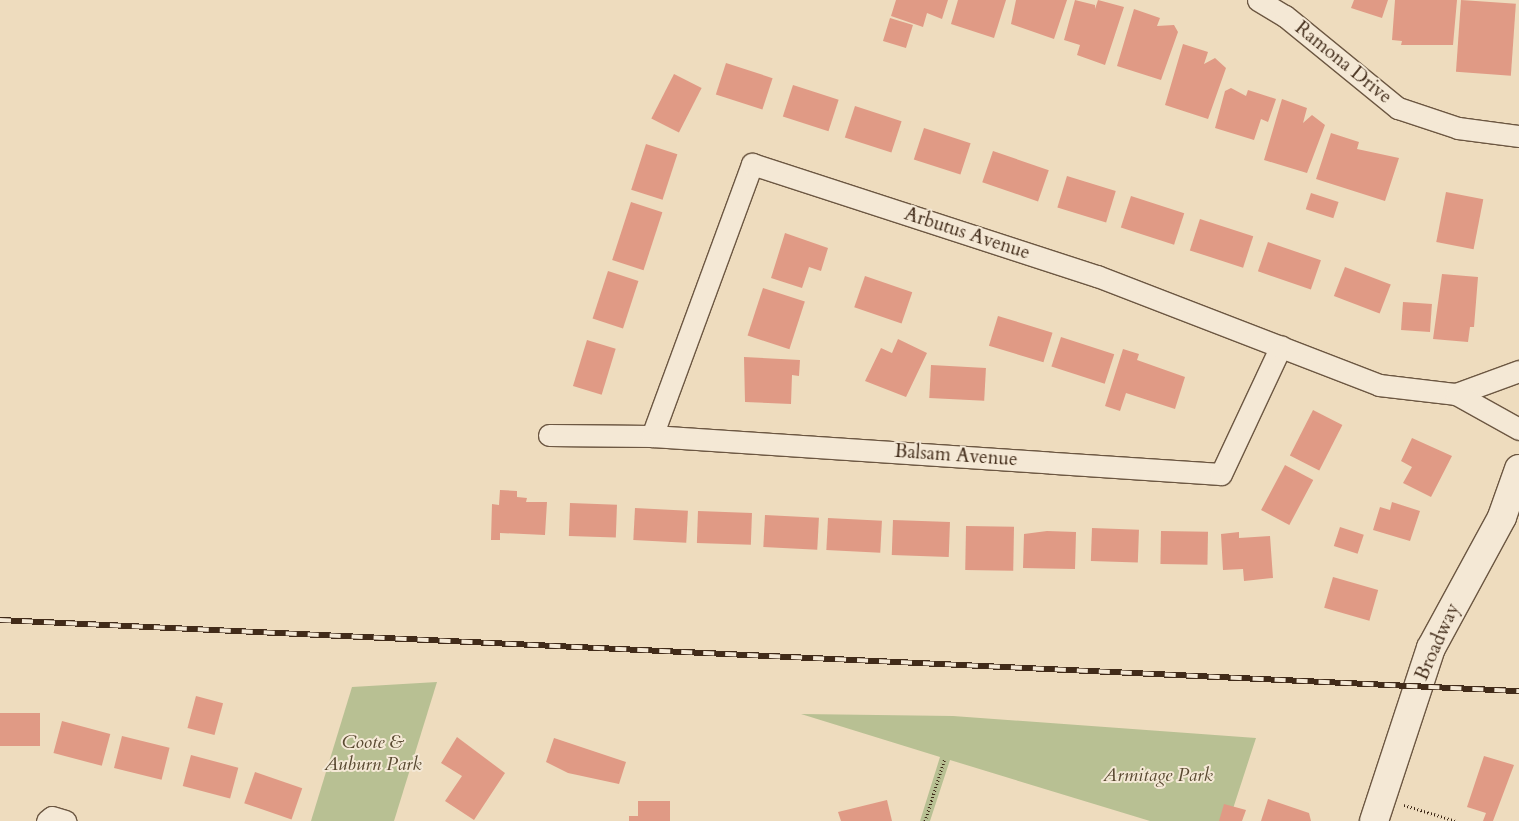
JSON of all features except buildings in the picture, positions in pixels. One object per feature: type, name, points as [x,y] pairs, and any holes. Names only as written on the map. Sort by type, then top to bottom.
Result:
[{"type":"street","name":"Ramona Drive","points":[[1258,0],[1285,16],[1398,108],[1458,128],[1519,136]]},
{"type":"street","name":"Arbutus Avenue","points":[[652,436],[752,164],[1097,276],[1379,385],[1456,394],[1519,429]]},
{"type":"street","name":"Balsam Avenue","points":[[549,435],[652,436],[1221,474],[1281,346]]},
{"type":"street","name":"Arbutus Avenue","points":[[1456,394],[1519,371]]},
{"type":"street","name":"Broadway","points":[[1377,809],[1431,648],[1511,516],[1519,469]]},
{"type":"street","points":[[47,821],[52,817],[65,821]]},
{"type":"path","points":[[925,821],[945,758]]},
{"type":"path","points":[[1377,809],[1456,821]]},
{"type":"green space","name":"Coote & Auburn Park","points":[[437,682],[394,821],[311,821],[352,687]]},
{"type":"green space","name":"Armitage Park","points":[[801,714],[953,716],[1256,738],[1229,821],[1150,821],[950,760],[930,821],[920,821],[940,757]]},
{"type":"railway","points":[[0,620],[1519,691]]}]
